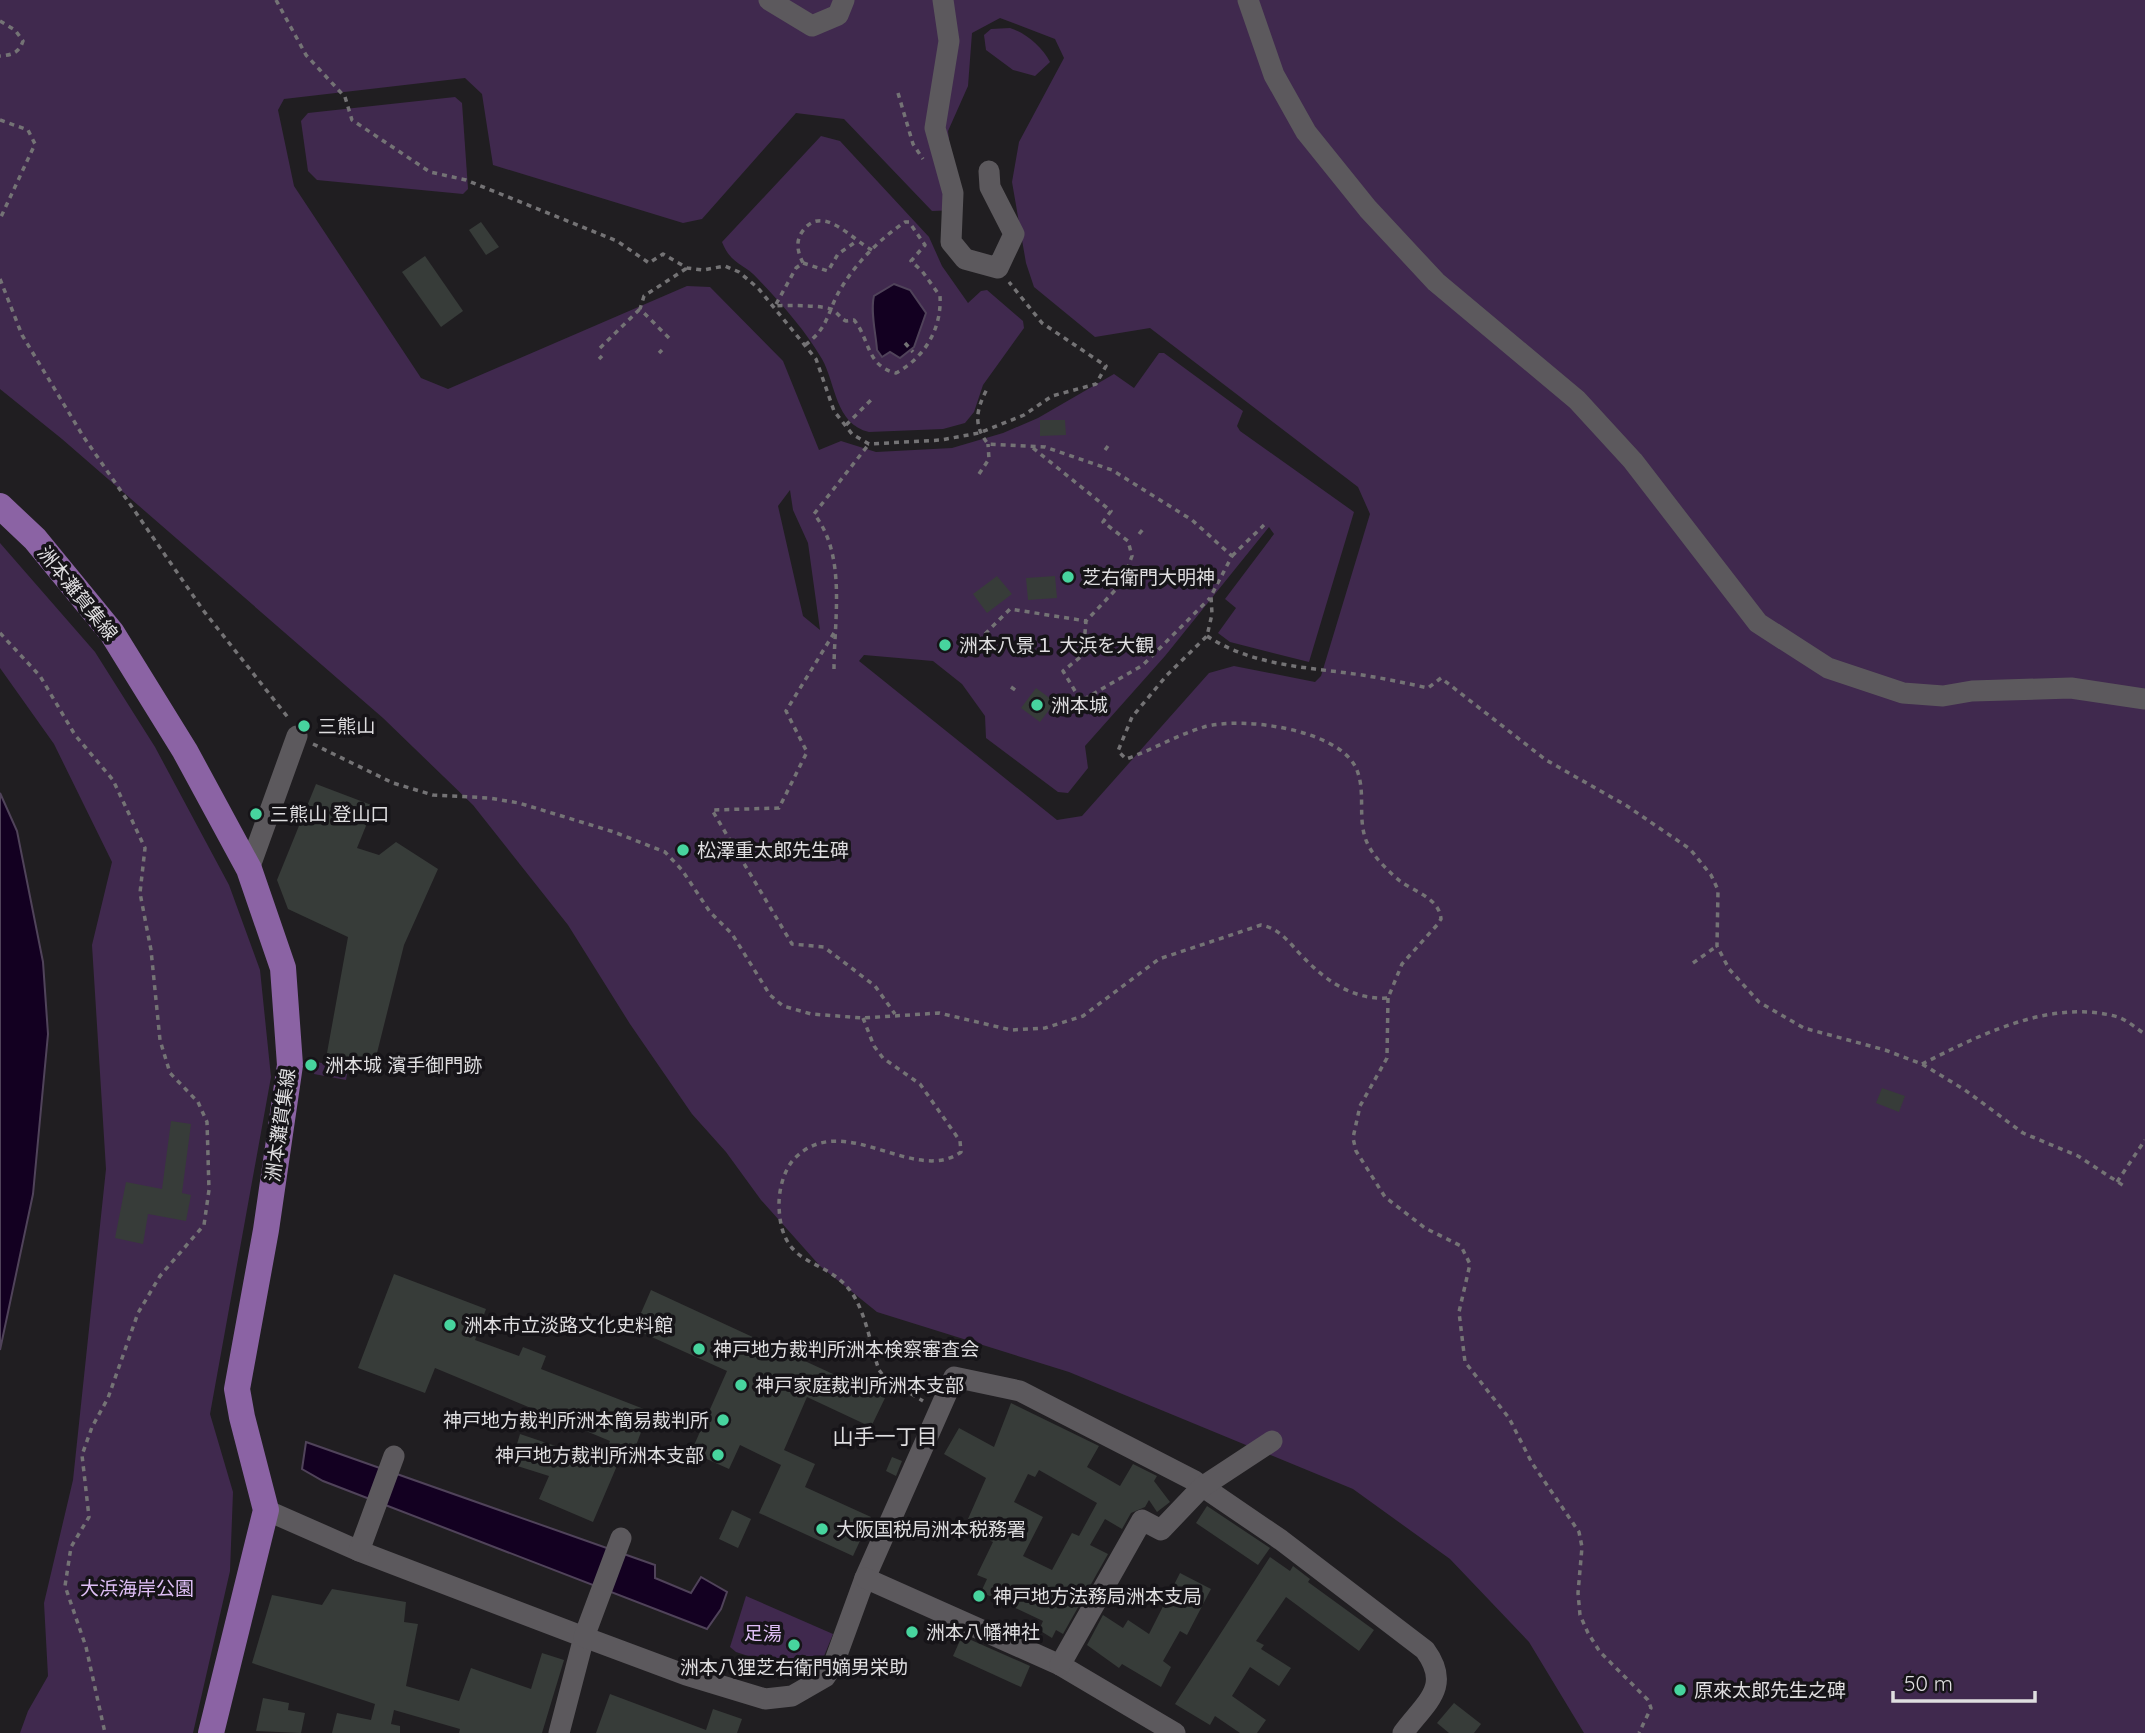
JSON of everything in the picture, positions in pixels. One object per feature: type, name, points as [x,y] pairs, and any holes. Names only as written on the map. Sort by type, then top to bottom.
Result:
[{"type":"main road","name":"洲本灘賀集線","points":[[4,514],[35,539],[112,633],[185,751],[249,869],[283,968],[290,1065],[266,1230],[237,1388],[242,1418],[267,1510],[211,1733]]},
{"type":"street","points":[[769,0],[812,26],[838,15],[844,0]]},
{"type":"street","points":[[943,0],[949,41],[935,128],[953,193],[951,242],[965,259],[998,268],[1014,234],[990,187],[989,171]]},
{"type":"street","points":[[1248,0],[1273,75],[1306,132],[1368,209],[1436,282],[1577,400],[1633,461],[1758,623],[1828,668],[1903,693],[1943,696],[1972,691],[2071,688],[2145,699]]},
{"type":"street","points":[[249,869],[297,736]]},
{"type":"street","points":[[267,1510],[359,1551],[686,1675],[765,1699],[792,1696],[825,1677],[834,1663],[865,1578],[954,1377],[1020,1391],[1202,1487],[1281,1540],[1425,1650],[1437,1666],[1437,1688],[1403,1733]]},
{"type":"street","points":[[1060,1665],[1142,1520],[1161,1530],[1202,1487],[1272,1441]]},
{"type":"street","points":[[359,1551],[394,1456]]},
{"type":"street","points":[[559,1733],[584,1637],[621,1538]]},
{"type":"street","points":[[865,1578],[1060,1665],[1175,1733]]},
{"type":"path","points":[[276,0],[306,55],[345,97],[352,120],[430,172],[466,180],[617,241],[649,263],[663,254],[687,268],[703,270],[725,266],[739,272],[775,306],[816,359],[834,411],[852,434],[869,444],[941,440],[979,433],[1024,415],[1052,396],[1096,384],[1106,366],[1042,323],[998,268]]},
{"type":"path","points":[[0,21],[15,30],[23,41],[20,49],[13,55],[0,56]]},
{"type":"path","points":[[0,120],[28,130],[35,144],[0,219]]},
{"type":"path","points":[[803,263],[798,241],[803,230],[814,222],[834,223],[872,250]]},
{"type":"path","points":[[805,345],[824,327],[843,285],[872,250],[905,222],[909,222],[925,245]]},
{"type":"path","points":[[803,263],[828,271],[838,254],[857,241]]},
{"type":"path","points":[[775,306],[797,308],[812,305],[832,309],[846,321],[854,320],[860,328],[869,353],[886,371],[896,373],[911,365],[937,329],[941,310],[940,296],[911,261],[925,245],[932,245]]},
{"type":"path","points":[[775,306],[796,268],[803,263]]},
{"type":"path","points":[[600,348],[640,309],[644,296],[687,268]]},
{"type":"path","points":[[0,279],[22,335],[82,436],[203,610],[295,726],[297,736],[393,783],[433,795],[489,798],[519,803],[652,845],[673,860],[710,912],[732,934],[770,995],[783,1006],[811,1014],[863,1018],[939,1013],[1012,1030],[1065,1024],[1083,1016],[1159,959],[1261,925],[1273,928],[1304,958],[1358,997],[1388,998]]},
{"type":"path","points":[[640,309],[669,338]]},
{"type":"path","points":[[905,343],[913,352]]},
{"type":"path","points":[[979,474],[989,459],[988,444],[979,433],[976,419],[987,389]]},
{"type":"path","points":[[845,425],[874,397]]},
{"type":"path","points":[[834,669],[837,593],[826,529],[814,514],[869,444]]},
{"type":"path","points":[[988,444],[1045,447],[1112,470],[1192,520],[1232,556]]},
{"type":"path","points":[[1033,448],[1111,511],[1103,522],[1128,541],[1132,556],[1122,583],[1086,621],[1083,655],[1063,671],[1081,701],[1143,665],[1211,596],[1232,556],[1264,525]]},
{"type":"path","points":[[1139,534],[1144,528]]},
{"type":"path","points":[[1211,596],[1212,614],[1207,636],[1167,675],[1132,717],[1118,751],[1121,758],[1133,757],[1206,726],[1260,723],[1326,742],[1344,751],[1356,767],[1360,786],[1360,817],[1364,838],[1372,852],[1401,881],[1436,904],[1440,911],[1441,919],[1437,925],[1402,964],[1388,998],[1387,1058],[1360,1106],[1353,1138],[1356,1151],[1385,1197],[1425,1228],[1461,1246],[1467,1254],[1470,1264],[1459,1312],[1465,1362],[1509,1418],[1532,1463],[1579,1532],[1582,1547],[1578,1593],[1580,1615],[1600,1652],[1648,1700],[1651,1708],[1639,1733]]},
{"type":"path","points":[[978,640],[1010,609],[1086,621]]},
{"type":"path","points":[[0,633],[40,676],[75,735],[113,780],[145,848],[140,893],[151,950],[160,1040],[170,1073],[198,1102],[207,1122],[209,1189],[204,1225],[160,1276],[138,1313],[108,1398],[92,1427],[82,1455],[89,1517],[71,1547],[65,1586],[86,1647],[104,1733]]},
{"type":"path","points":[[834,633],[786,711],[807,752],[779,808],[712,810],[792,944],[824,947],[876,986],[895,1014]]},
{"type":"path","points":[[1207,636],[1241,654],[1297,667],[1374,677],[1428,688],[1441,678],[1546,760],[1627,806],[1690,849],[1711,875],[1717,890],[1717,946],[1740,984],[1781,1017],[1804,1028],[1885,1050],[1922,1064],[1965,1090],[2023,1133],[2078,1156],[2124,1186]]},
{"type":"path","points":[[1011,687],[1018,692]]},
{"type":"path","points":[[1693,962],[1717,946]]},
{"type":"path","points":[[1922,1064],[1968,1041],[2019,1021],[2061,1014],[2119,1017],[2145,1034]]},
{"type":"path","points":[[863,1018],[878,1052],[920,1084],[960,1141],[961,1152],[940,1162],[845,1141],[820,1142],[804,1149],[787,1171],[779,1195],[780,1226],[787,1244],[801,1257],[838,1279],[855,1299],[879,1370],[885,1378],[939,1410]]},
{"type":"path","points":[[2118,1182],[2145,1140]]},
{"type":"green space","points":[[0,0],[2145,0],[2145,1733],[1584,1733],[1529,1642],[1450,1559],[1353,1489],[1069,1372],[877,1312],[820,1266],[761,1200],[726,1152],[692,1114],[630,1024],[568,925],[473,805],[383,718],[62,439],[0,389]],"holes":[[[1000,18],[1055,39],[1064,58],[1019,142],[1012,182],[1026,263],[1034,287],[1095,337],[1150,328],[1358,487],[1370,514],[1321,676],[1315,682],[1234,666],[1209,673],[1082,816],[1057,820],[859,661],[864,655],[933,661],[962,684],[985,716],[986,738],[1058,792],[1068,793],[1088,768],[1085,746],[1165,656],[1269,527],[1274,534],[1225,599],[1236,608],[1218,633],[1230,642],[1309,662],[1354,512],[1240,431],[1237,426],[1243,411],[1164,353],[1159,353],[1134,388],[1114,374],[1038,418],[1003,433],[952,448],[876,452],[841,441],[819,450],[783,361],[710,287],[687,286],[448,389],[421,378],[294,186],[278,110],[284,99],[465,78],[482,94],[493,165],[683,223],[702,219],[796,113],[844,119],[932,211],[957,210],[948,131],[968,86],[972,33]],[[790,490],[793,510],[808,543],[820,630],[803,616],[778,506]]]},
{"type":"green space","points":[[1010,28],[1033,41],[1050,62],[1035,76],[1013,70],[986,50],[984,35],[991,29]]},
{"type":"green space","points":[[455,97],[462,103],[468,189],[463,194],[317,180],[308,171],[301,121],[308,113]]},
{"type":"green space","points":[[821,136],[840,141],[929,237],[942,266],[968,303],[981,291],[987,290],[1023,321],[1024,328],[983,385],[974,412],[965,423],[943,429],[869,432],[858,428],[843,412],[827,369],[808,338],[753,274],[734,260],[726,250],[722,242]]},
{"type":"green space","name":"大浜海岸公園","points":[[0,543],[95,652],[155,747],[229,885],[260,970],[271,1077],[210,1414],[233,1492],[230,1571],[193,1733],[20,1733],[28,1711],[48,1676],[44,1603],[73,1480],[106,1169],[92,945],[112,862],[54,744],[0,668]]},
{"type":"green space","points":[[317,1062],[348,1069],[346,1080],[314,1074]]},
{"type":"green space","name":"足湯","points":[[746,1596],[833,1634],[820,1666],[791,1670],[736,1652],[730,1647]]},
{"type":"shaded area","points":[[894,284],[910,290],[926,313],[914,347],[900,358],[890,352],[882,357],[877,350],[873,315],[874,296]]},
{"type":"shaded area","points":[[0,793],[17,831],[43,962],[48,1034],[33,1194],[0,1350]]},
{"type":"shaded area","points":[[306,1442],[655,1565],[655,1578],[691,1593],[701,1577],[727,1592],[721,1609],[707,1629],[323,1481],[302,1469]]},
{"type":"building","points":[[481,222],[499,247],[486,255],[469,230]]},
{"type":"building","points":[[425,256],[463,311],[441,327],[402,272]]},
{"type":"building","points":[[1040,420],[1065,420],[1066,435],[1040,436]]},
{"type":"building","points":[[997,576],[1012,594],[987,613],[973,594]]},
{"type":"building","points":[[1055,576],[1057,598],[1028,600],[1026,578]]},
{"type":"building","points":[[1036,688],[1055,702],[1040,722],[1021,708]]},
{"type":"building","points":[[316,784],[374,806],[357,848],[379,855],[396,842],[438,869],[404,945],[374,1065],[327,1053],[348,937],[288,909],[277,880]]},
{"type":"building","points":[[1882,1088],[1905,1096],[1899,1112],[1876,1103]]},
{"type":"building","points":[[171,1121],[191,1124],[182,1193],[191,1195],[186,1221],[148,1214],[143,1244],[115,1238],[126,1182],[162,1189]]},
{"type":"building","points":[[394,1274],[486,1309],[475,1340],[519,1356],[523,1347],[546,1356],[541,1369],[649,1411],[629,1464],[619,1461],[593,1522],[539,1499],[549,1476],[511,1464],[520,1434],[603,1462],[610,1441],[435,1368],[425,1393],[358,1368]]},
{"type":"building","points":[[651,1290],[885,1398],[871,1427],[807,1397],[784,1450],[815,1464],[805,1487],[871,1517],[853,1556],[759,1513],[781,1465],[740,1445],[729,1469],[691,1452],[727,1371],[634,1329]]},
{"type":"building","points":[[1011,1403],[1099,1446],[1087,1467],[1120,1486],[1133,1464],[1157,1476],[1154,1481],[1170,1502],[1157,1512],[1149,1500],[1145,1507],[1131,1513],[1122,1529],[1105,1519],[1090,1545],[1108,1554],[1063,1634],[1056,1630],[1052,1638],[1039,1630],[1043,1621],[981,1592],[987,1579],[977,1575],[993,1542],[964,1528],[986,1478],[944,1454],[959,1428],[994,1447]],"holes":[[[1039,1470],[1097,1503],[1079,1536],[1072,1533],[1052,1570],[1023,1556],[1043,1517],[1014,1502],[1028,1474],[1035,1477]]]},
{"type":"building","points":[[892,1457],[902,1461],[896,1476],[886,1471]]},
{"type":"building","points":[[1207,1506],[1270,1548],[1258,1565],[1196,1523]]},
{"type":"building","points":[[732,1510],[751,1519],[738,1548],[719,1539]]},
{"type":"building","points":[[1270,1557],[1290,1571],[1293,1566],[1310,1579],[1308,1582],[1374,1630],[1359,1651],[1286,1597],[1256,1641],[1264,1645],[1261,1649],[1291,1668],[1279,1686],[1250,1667],[1232,1696],[1266,1720],[1257,1733],[1240,1733],[1215,1716],[1210,1725],[1175,1704]]},
{"type":"building","points":[[1180,1573],[1211,1589],[1187,1635],[1180,1631],[1163,1661],[1171,1667],[1161,1687],[1122,1664],[1119,1668],[1087,1645],[1103,1615],[1123,1628],[1128,1620],[1149,1634]]},
{"type":"building","points":[[332,1589],[406,1602],[404,1622],[418,1624],[406,1686],[459,1701],[471,1668],[531,1689],[542,1653],[564,1660],[542,1733],[459,1733],[460,1729],[394,1710],[391,1724],[400,1726],[400,1733],[332,1733],[337,1713],[371,1720],[375,1704],[252,1663],[272,1595],[322,1605]]},
{"type":"building","points":[[962,1636],[1030,1666],[1021,1687],[953,1656]]},
{"type":"building","points":[[610,1694],[706,1730],[713,1709],[742,1719],[737,1733],[596,1733]]},
{"type":"building","points":[[263,1698],[289,1703],[288,1710],[305,1713],[301,1733],[256,1731]]},
{"type":"building","points":[[1454,1703],[1481,1724],[1474,1733],[1449,1733],[1437,1723]]},
{"type":"place","name":"芝右衛門大明神","points":[[1068,577]]},
{"type":"place","name":"洲本八景１ 大浜を大観","points":[[945,645]]},
{"type":"place","name":"洲本城","points":[[1037,705]]},
{"type":"place","name":"三熊山","points":[[304,726]]},
{"type":"place","name":"三熊山 登山口","points":[[256,814]]},
{"type":"place","name":"松澤重太郎先生碑","points":[[683,850]]},
{"type":"place","name":"洲本城 濱手御門跡","points":[[311,1065]]},
{"type":"place","name":"洲本市立淡路文化史料館","points":[[450,1325]]},
{"type":"place","name":"神戸地方裁判所洲本検察審査会","points":[[699,1349]]},
{"type":"place","name":"神戸家庭裁判所洲本支部","points":[[741,1385]]},
{"type":"place","name":"神戸地方裁判所洲本簡易裁判所","points":[[723,1420]]},
{"type":"place","name":"神戸地方裁判所洲本支部","points":[[718,1455]]},
{"type":"place","name":"大阪国税局洲本税務署","points":[[822,1529]]},
{"type":"place","name":"神戸地方法務局洲本支局","points":[[979,1596]]},
{"type":"place","name":"洲本八幡神社","points":[[912,1632]]},
{"type":"place","name":"洲本八狸芝右衛門嫡男栄助","points":[[794,1645]]},
{"type":"place","name":"原來太郎先生之碑","points":[[1680,1690]]},
{"type":"district","name":"山手一丁目","points":[[885,1436]]}]
